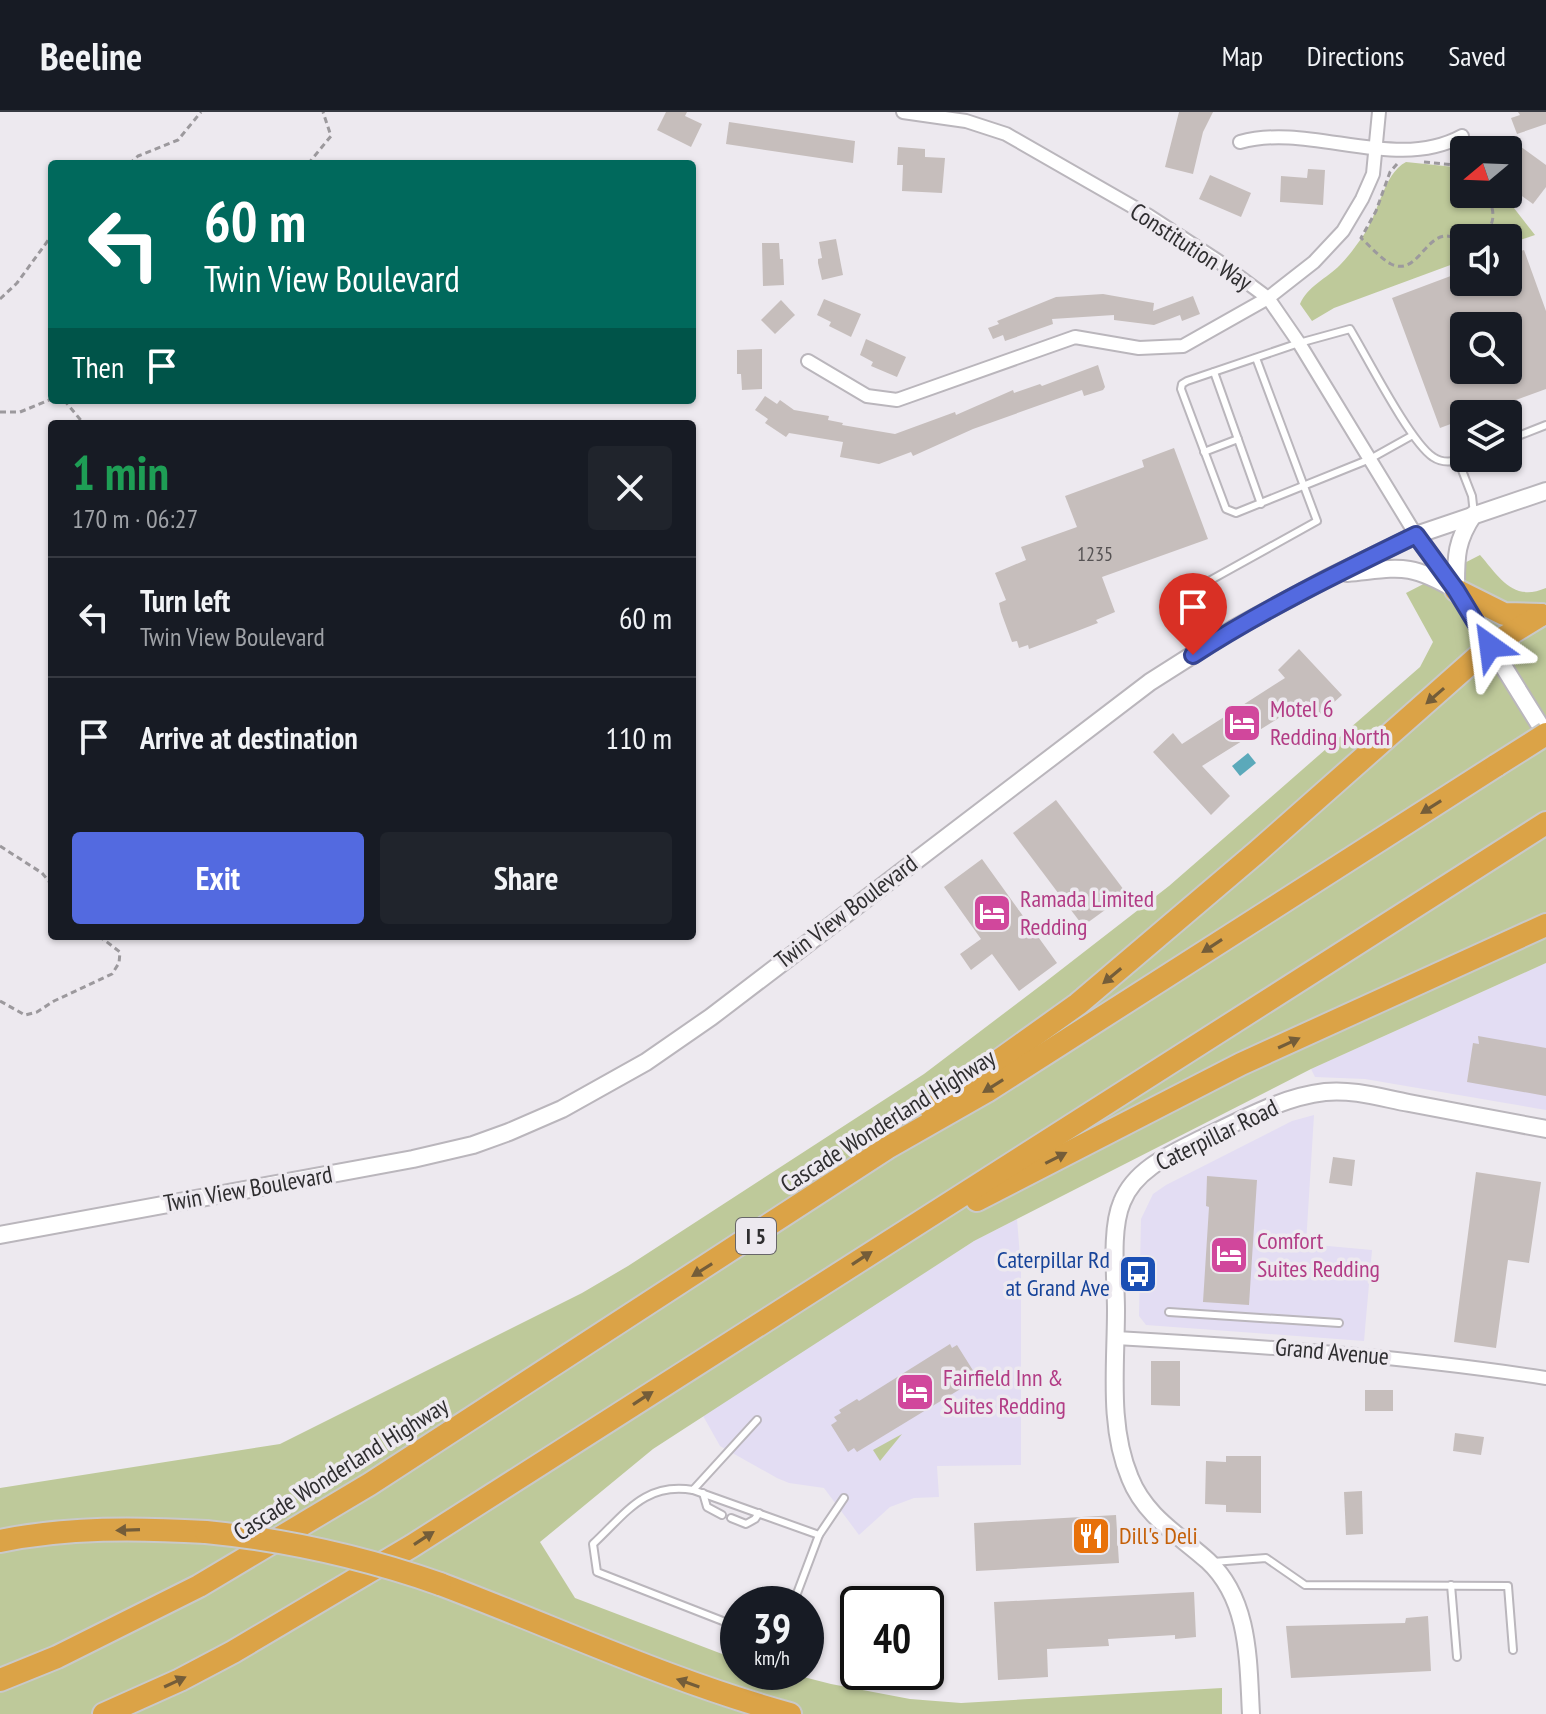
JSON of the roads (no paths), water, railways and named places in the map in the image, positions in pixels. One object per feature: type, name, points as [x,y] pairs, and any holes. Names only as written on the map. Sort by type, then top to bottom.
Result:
[{"type":"highway","points":[[1456,590],[1504,614],[1544,614]]},
{"type":"highway","points":[[887,1148],[937,1103],[1078,1004],[1146,948],[1490,646],[1544,614]]},
{"type":"highway","name":"Cascade Wonderland Highway","points":[[0,1680],[57,1657],[199,1586],[317,1516],[581,1349],[887,1148],[987,1091],[1546,734]]},
{"type":"highway","points":[[104,1714],[180,1680],[323,1600],[1542,826]]},
{"type":"highway","points":[[910,1227],[959,1209],[1241,1064],[1546,925]]},
{"type":"highway","points":[[0,1541],[86,1531],[149,1529],[206,1532],[292,1543],[356,1557],[440,1584],[637,1664],[737,1700],[790,1714]]},
{"type":"street","name":"Constitution Way","points":[[903,112],[966,121],[1006,134],[1149,216],[1268,298],[1299,343],[1416,535]]},
{"type":"street","points":[[808,361],[867,396],[897,400],[1075,337],[1139,348],[1183,346],[1268,298],[1314,262],[1343,231],[1373,174],[1379,112]]},
{"type":"street","points":[[1240,142],[1271,136],[1377,148],[1439,147],[1450,142]]},
{"type":"street","name":"Twin View Boulevard","points":[[0,1235],[413,1159],[473,1145],[562,1109],[607,1086],[711,1017],[1150,682],[1235,628],[1416,535],[1546,491]]},
{"type":"street","points":[[1456,590],[1458,542],[1474,514]]},
{"type":"street","points":[[1416,535],[1456,590],[1546,734]]},
{"type":"street","points":[[1333,575],[1403,567],[1426,573],[1456,590]]},
{"type":"street","name":"Caterpillar Road","points":[[1251,1714],[1242,1617],[1224,1580],[1209,1562],[1153,1515],[1131,1483],[1118,1435],[1116,1243],[1120,1206],[1134,1181],[1168,1156],[1282,1102],[1324,1092],[1359,1093],[1546,1129]]},
{"type":"street","name":"Grand Avenue","points":[[1116,1338],[1369,1355],[1546,1378]]},
{"type":"lane","points":[[1413,435],[1370,459],[1236,513],[1226,509],[1181,389],[1182,384],[1299,343],[1350,329],[1413,435],[1432,457],[1450,461]]},
{"type":"lane","points":[[1164,606],[1317,521],[1256,358]]},
{"type":"lane","points":[[1214,372],[1261,504]]},
{"type":"lane","points":[[1522,434],[1546,425]]},
{"type":"lane","points":[[1204,452],[1238,439]]},
{"type":"lane","points":[[1465,472],[1474,514]]},
{"type":"lane","points":[[1169,1312],[1339,1323]]},
{"type":"lane","points":[[693,1490],[757,1420]]},
{"type":"lane","points":[[720,1620],[597,1572],[593,1544],[646,1495],[672,1486],[703,1493],[819,1535]]},
{"type":"lane","points":[[703,1493],[707,1507],[722,1515]]},
{"type":"lane","points":[[800,1586],[819,1535],[844,1498]]},
{"type":"lane","points":[[731,1518],[746,1524],[759,1513]]},
{"type":"lane","points":[[1209,1562],[1266,1558],[1305,1585],[1508,1586],[1513,1650]]},
{"type":"lane","points":[[1451,1585],[1457,1657]]},
{"type":"water","points":[[1248,753],[1256,763],[1240,776],[1232,766]]},
{"type":"place","name":"Motel 6 Redding North","points":[[1242,723]]},
{"type":"place","name":"Ramada Limited Redding","points":[[992,913]]},
{"type":"place","name":"Comfort Suites Redding","points":[[1229,1255]]},
{"type":"place","name":"Caterpillar Rd at Grand Ave","points":[[1138,1274]]},
{"type":"place","name":"Fairfield Inn & Suites Redding","points":[[915,1392]]},
{"type":"place","name":"Dill's Deli","points":[[1091,1536]]}]
